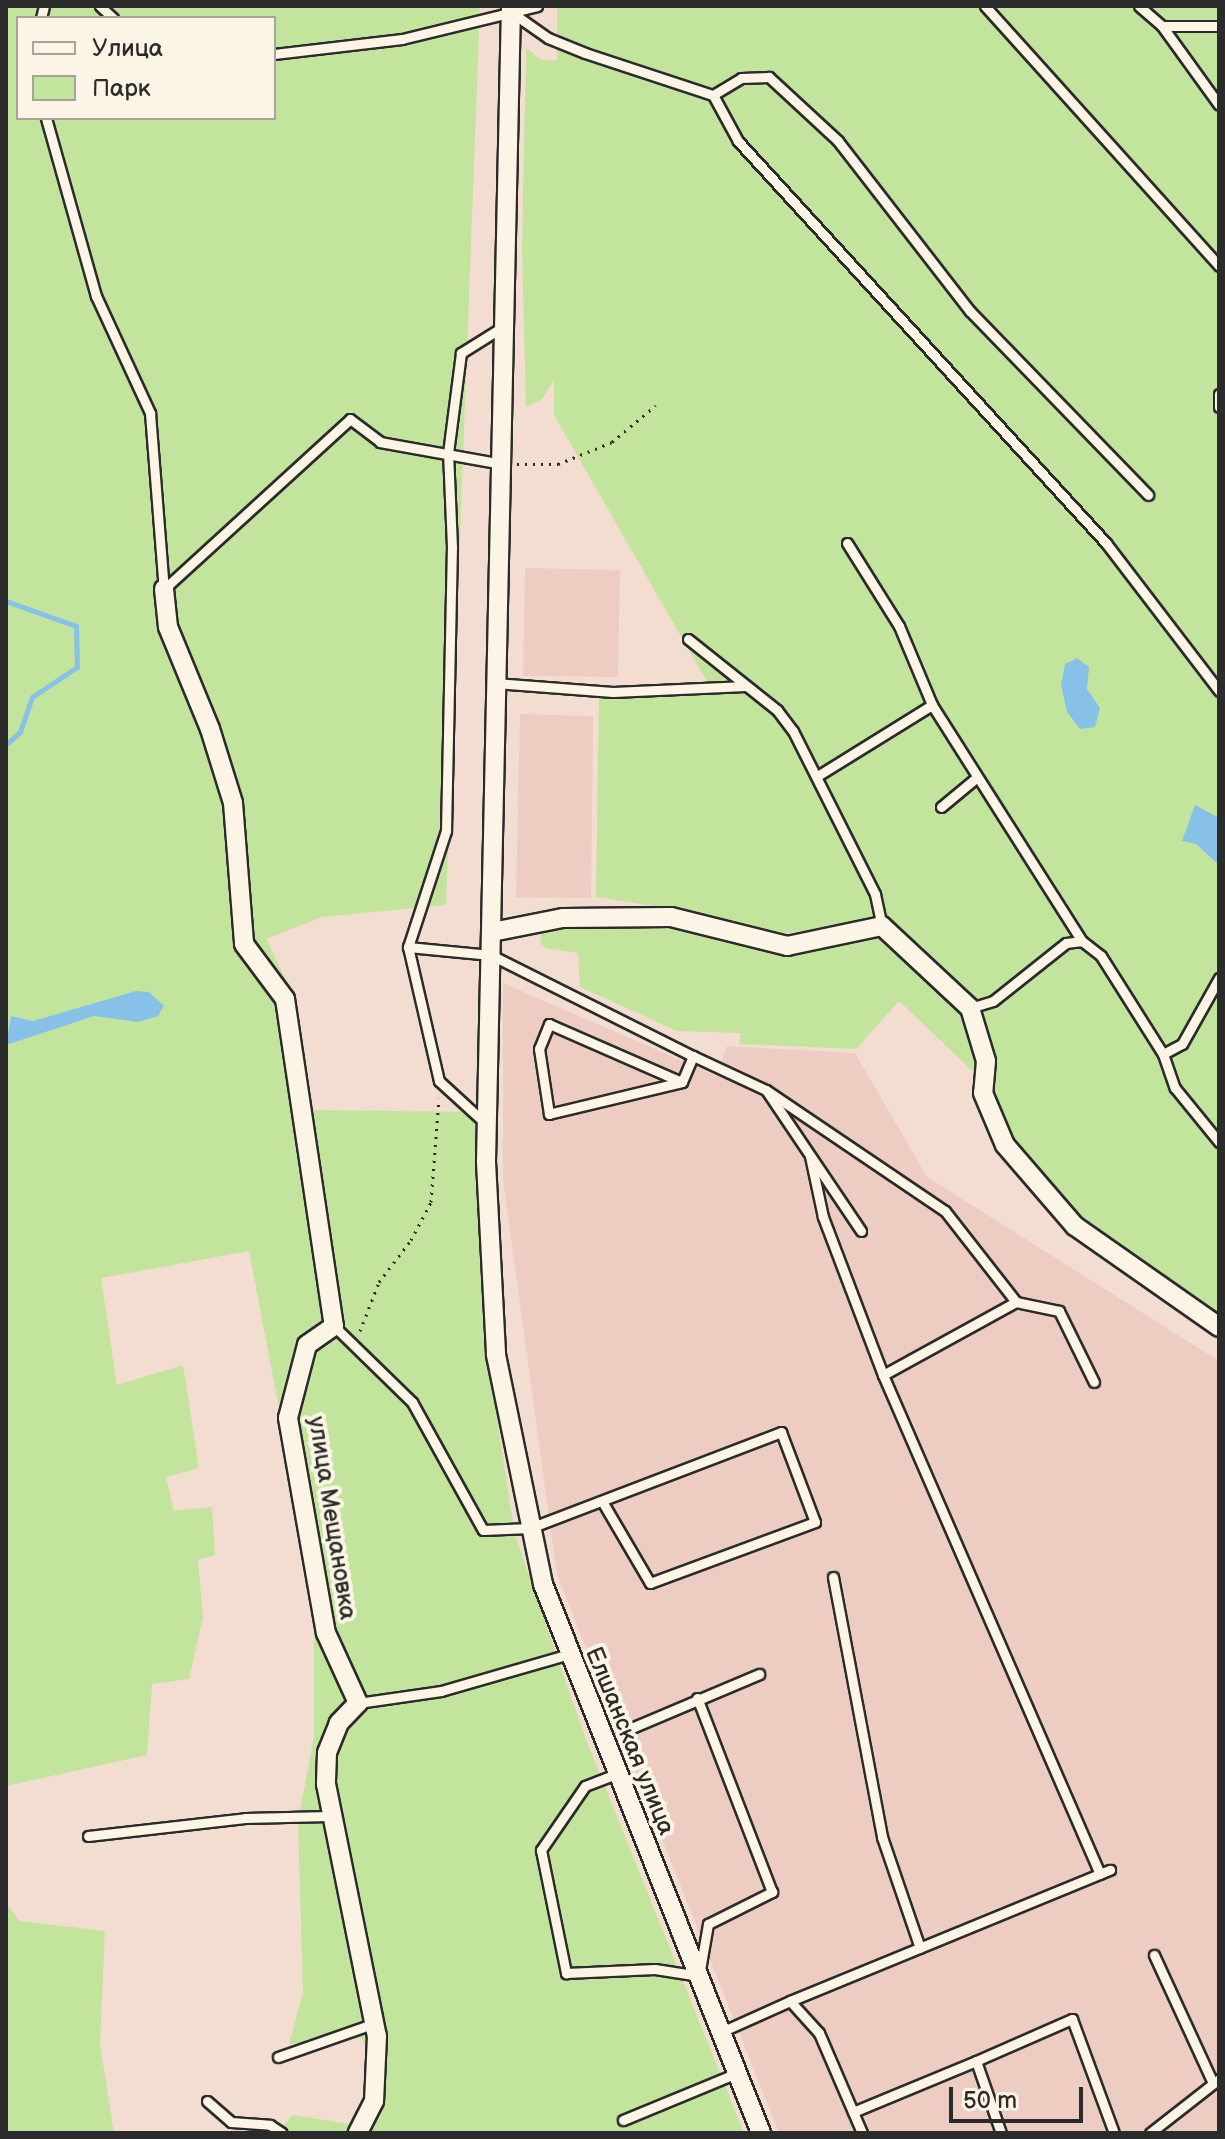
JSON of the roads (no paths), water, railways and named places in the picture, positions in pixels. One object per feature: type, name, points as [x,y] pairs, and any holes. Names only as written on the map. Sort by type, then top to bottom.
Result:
[{"type":"street","name":"Елшанская улица","points":[[511,9],[488,1126],[496,1355],[530,1528],[569,1654],[761,2133]]},
{"type":"street","points":[[164,589],[168,627],[210,729],[233,803],[243,882],[244,944],[285,999],[334,1326]]},
{"type":"street","points":[[492,932],[563,918],[671,917],[787,946],[882,926],[970,1008],[986,1061],[983,1093],[1005,1145],[1075,1226],[1219,1327]]},
{"type":"street","name":"улица Мещановка","points":[[334,1326],[307,1345],[288,1418],[326,1633],[358,1703]]},
{"type":"street","points":[[358,1703],[339,1723],[327,1753],[329,1816],[375,2023],[374,2101],[358,2133]]},
{"type":"lane","points":[[276,54],[402,39],[511,9],[537,6]]},
{"type":"lane","points":[[985,6],[1219,266]]},
{"type":"lane","points":[[1139,6],[1162,26],[1219,105]]},
{"type":"lane","points":[[511,9],[548,38],[713,95],[738,141],[1106,543],[1219,691]]},
{"type":"lane","points":[[1162,26],[1219,26]]},
{"type":"lane","points":[[713,95],[741,78],[769,77],[838,141],[970,311],[1148,495]]},
{"type":"lane","points":[[47,120],[96,296],[150,413],[164,589]]},
{"type":"lane","points":[[488,1126],[439,1081],[408,947],[446,831],[452,547],[448,453],[461,353],[504,326]]},
{"type":"lane","points":[[1219,394],[1219,407]]},
{"type":"lane","points":[[164,589],[350,419],[380,442],[412,451],[448,453],[502,464]]},
{"type":"lane","points":[[847,543],[899,626],[932,705],[976,778],[1082,941],[1101,956],[1163,1054],[1175,1088],[1219,1142]]},
{"type":"lane","points":[[688,639],[777,710],[819,775],[875,894],[882,926]]},
{"type":"lane","points":[[495,683],[613,692],[746,686]]},
{"type":"lane","points":[[819,775],[932,705]]},
{"type":"lane","points":[[941,807],[976,778]]},
{"type":"lane","points":[[970,1008],[993,1001],[1066,943],[1082,941]]},
{"type":"lane","points":[[408,947],[491,955],[766,1090],[945,1211],[1016,1302],[1059,1311],[1094,1382]]},
{"type":"lane","points":[[1163,1054],[1182,1044],[1219,978]]},
{"type":"lane","points":[[549,1024],[682,1082],[549,1114],[539,1049],[549,1024]]},
{"type":"lane","points":[[682,1082],[693,1056]]},
{"type":"lane","points":[[766,1090],[861,1231]]},
{"type":"lane","points":[[721,2032],[1105,1872],[883,1375],[823,1217],[810,1156]]},
{"type":"lane","points":[[883,1375],[1016,1302]]},
{"type":"lane","points":[[334,1326],[356,1342],[412,1402],[483,1530],[530,1528],[603,1503],[781,1432],[815,1522],[650,1583],[603,1503]]},
{"type":"lane","points":[[833,1577],[882,1837],[920,1948]]},
{"type":"lane","points":[[358,1703],[441,1691],[569,1654]]},
{"type":"lane","points":[[622,1732],[759,1674]]},
{"type":"lane","points":[[616,1774],[585,1786],[541,1850],[566,1973],[655,1969],[699,1976],[708,1924],[772,1892],[697,1698]]},
{"type":"lane","points":[[88,1836],[245,1818],[329,1816]]},
{"type":"lane","points":[[1150,2133],[1216,2081],[1154,1955]]},
{"type":"lane","points":[[790,2001],[819,2033],[862,2133]]},
{"type":"lane","points":[[853,2112],[1072,2019],[1114,2133]]},
{"type":"lane","points":[[278,2057],[375,2023]]},
{"type":"lane","points":[[976,2061],[1001,2133]]},
{"type":"lane","points":[[623,2120],[737,2073]]},
{"type":"lane","points":[[207,2101],[231,2122],[270,2125],[282,2133]]},
{"type":"water","points":[[1077,658],[1089,667],[1087,689],[1100,708],[1095,727],[1080,729],[1067,712],[1061,685],[1065,664]]},
{"type":"water","points":[[1195,805],[1219,818],[1219,865],[1196,844],[1182,841]]},
{"type":"water","points":[[136,991],[149,992],[164,1006],[158,1016],[138,1022],[94,1016],[6,1045],[11,1016],[33,1021]]},
{"type":"waterway","points":[[6,601],[76,626],[77,667],[32,697],[20,732],[6,744]]}]
